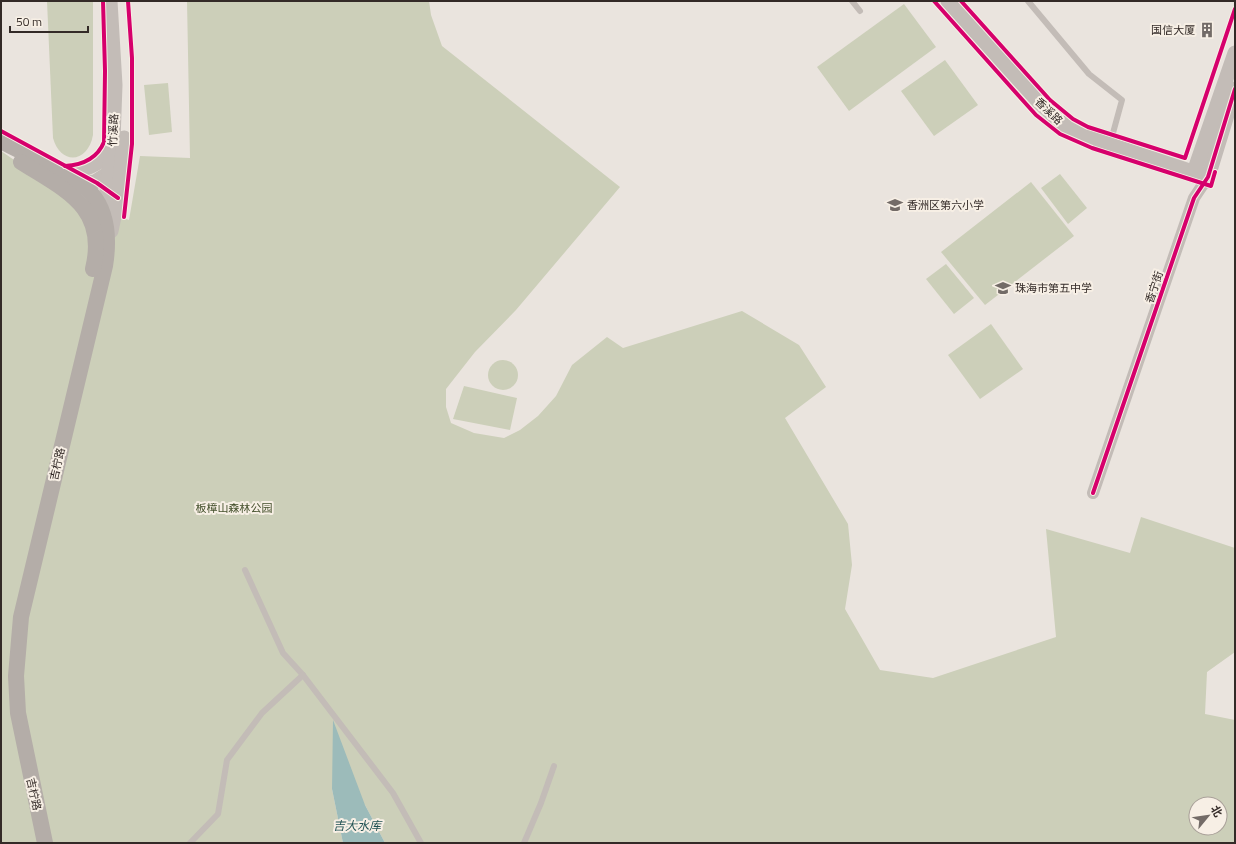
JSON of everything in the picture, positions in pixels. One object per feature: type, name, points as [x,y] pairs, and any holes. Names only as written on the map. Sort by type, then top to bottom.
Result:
[{"type":"main road","name":"吉柠路","points":[[1,141],[84,185],[96,197],[104,214],[108,231],[108,246],[21,617],[16,676],[18,713],[45,843]]},
{"type":"main road","name":"吉柠路","points":[[1,150],[69,192],[84,206],[94,226],[96,235],[96,258],[14,600],[8,637],[6,670],[9,715],[15,758],[35,843]]},
{"type":"street","name":"竹溪路","points":[[96,258],[110,173],[113,140],[115,85],[110,1]]},
{"type":"street","name":"竹溪路","points":[[108,246],[119,194],[122,156],[124,62],[120,1]]},
{"type":"street","name":"香溪路","points":[[948,1],[1039,102],[1065,126],[1110,144],[1201,175]]},
{"type":"street","name":"香宁街","points":[[1093,493],[1194,198],[1234,63]]},
{"type":"street","name":"香宁街","points":[[1201,175],[1235,89]]},
{"type":"street","points":[[60,171],[80,170],[98,163],[105,157],[113,140]]},
{"type":"street","points":[[1,150],[63,183],[73,185],[84,185],[95,182],[110,173],[122,156]]},
{"type":"lane","points":[[852,1],[860,11]]},
{"type":"lane","points":[[1028,1],[1089,74],[1122,100],[1110,144]]},
{"type":"lane","points":[[245,570],[283,652],[303,675],[393,793],[421,843]]},
{"type":"lane","points":[[190,843],[218,814],[226,760],[262,712],[303,675]]},
{"type":"lane","points":[[524,843],[541,803],[554,766]]},
{"type":"green space","points":[[47,1],[93,1],[93,135],[86,151],[80,156],[74,158],[68,157],[62,153],[57,147],[53,138]]},
{"type":"green space","name":"板樟山森林公园","points":[[187,1],[429,1],[431,15],[442,46],[620,187],[516,310],[475,352],[446,389],[446,407],[451,423],[474,433],[504,438],[520,430],[538,416],[556,396],[572,365],[607,337],[623,348],[742,311],[799,345],[826,387],[785,418],[848,524],[852,565],[845,609],[880,670],[933,678],[1056,637],[1046,529],[1130,553],[1141,517],[1235,548],[1235,652],[1207,672],[1205,714],[1235,720],[1235,843],[385,843],[365,805],[332,789],[343,843],[1,843],[1,151],[71,199],[129,220],[140,156],[190,158]]},
{"type":"green space","points":[[904,4],[936,47],[849,111],[817,67]]},
{"type":"green space","points":[[945,60],[978,105],[934,136],[901,91]]},
{"type":"green space","points":[[168,83],[172,132],[149,135],[144,85]]},
{"type":"green space","points":[[1060,174],[1087,208],[1068,224],[1041,188]]},
{"type":"green space","points":[[1031,182],[1074,236],[985,305],[941,252]]},
{"type":"green space","points":[[946,264],[974,298],[954,314],[926,279]]},
{"type":"green space","points":[[991,324],[1023,369],[980,399],[948,355]]},
{"type":"green space","points":[[503,360],[514,364],[518,375],[514,386],[503,390],[492,386],[488,375],[492,364]]},
{"type":"green space","points":[[464,386],[517,398],[510,430],[453,419]]},
{"type":"water","name":"吉大水库","points":[[333,720],[365,805],[385,843],[343,843],[332,789]]},
{"type":"cycle path","points":[[65,166],[77,164],[93,157],[104,142],[105,71],[103,1]]},
{"type":"cycle path","points":[[124,217],[132,144],[132,58],[128,1]]},
{"type":"cycle path","points":[[934,1],[1036,115],[1060,134],[1092,148],[1211,186],[1215,172]]},
{"type":"cycle path","points":[[961,1],[1050,100],[1073,119],[1088,127],[1185,158],[1235,9]]},
{"type":"cycle path","points":[[1093,493],[1194,198],[1208,177],[1235,89]]},
{"type":"cycle path","points":[[1,131],[97,183],[118,198]]},
{"type":"place","name":"国信大厦","points":[[1207,30]]},
{"type":"place","name":"香洲区第六小学","points":[[895,205]]},
{"type":"place","name":"珠海市第五中学","points":[[1003,288]]}]
